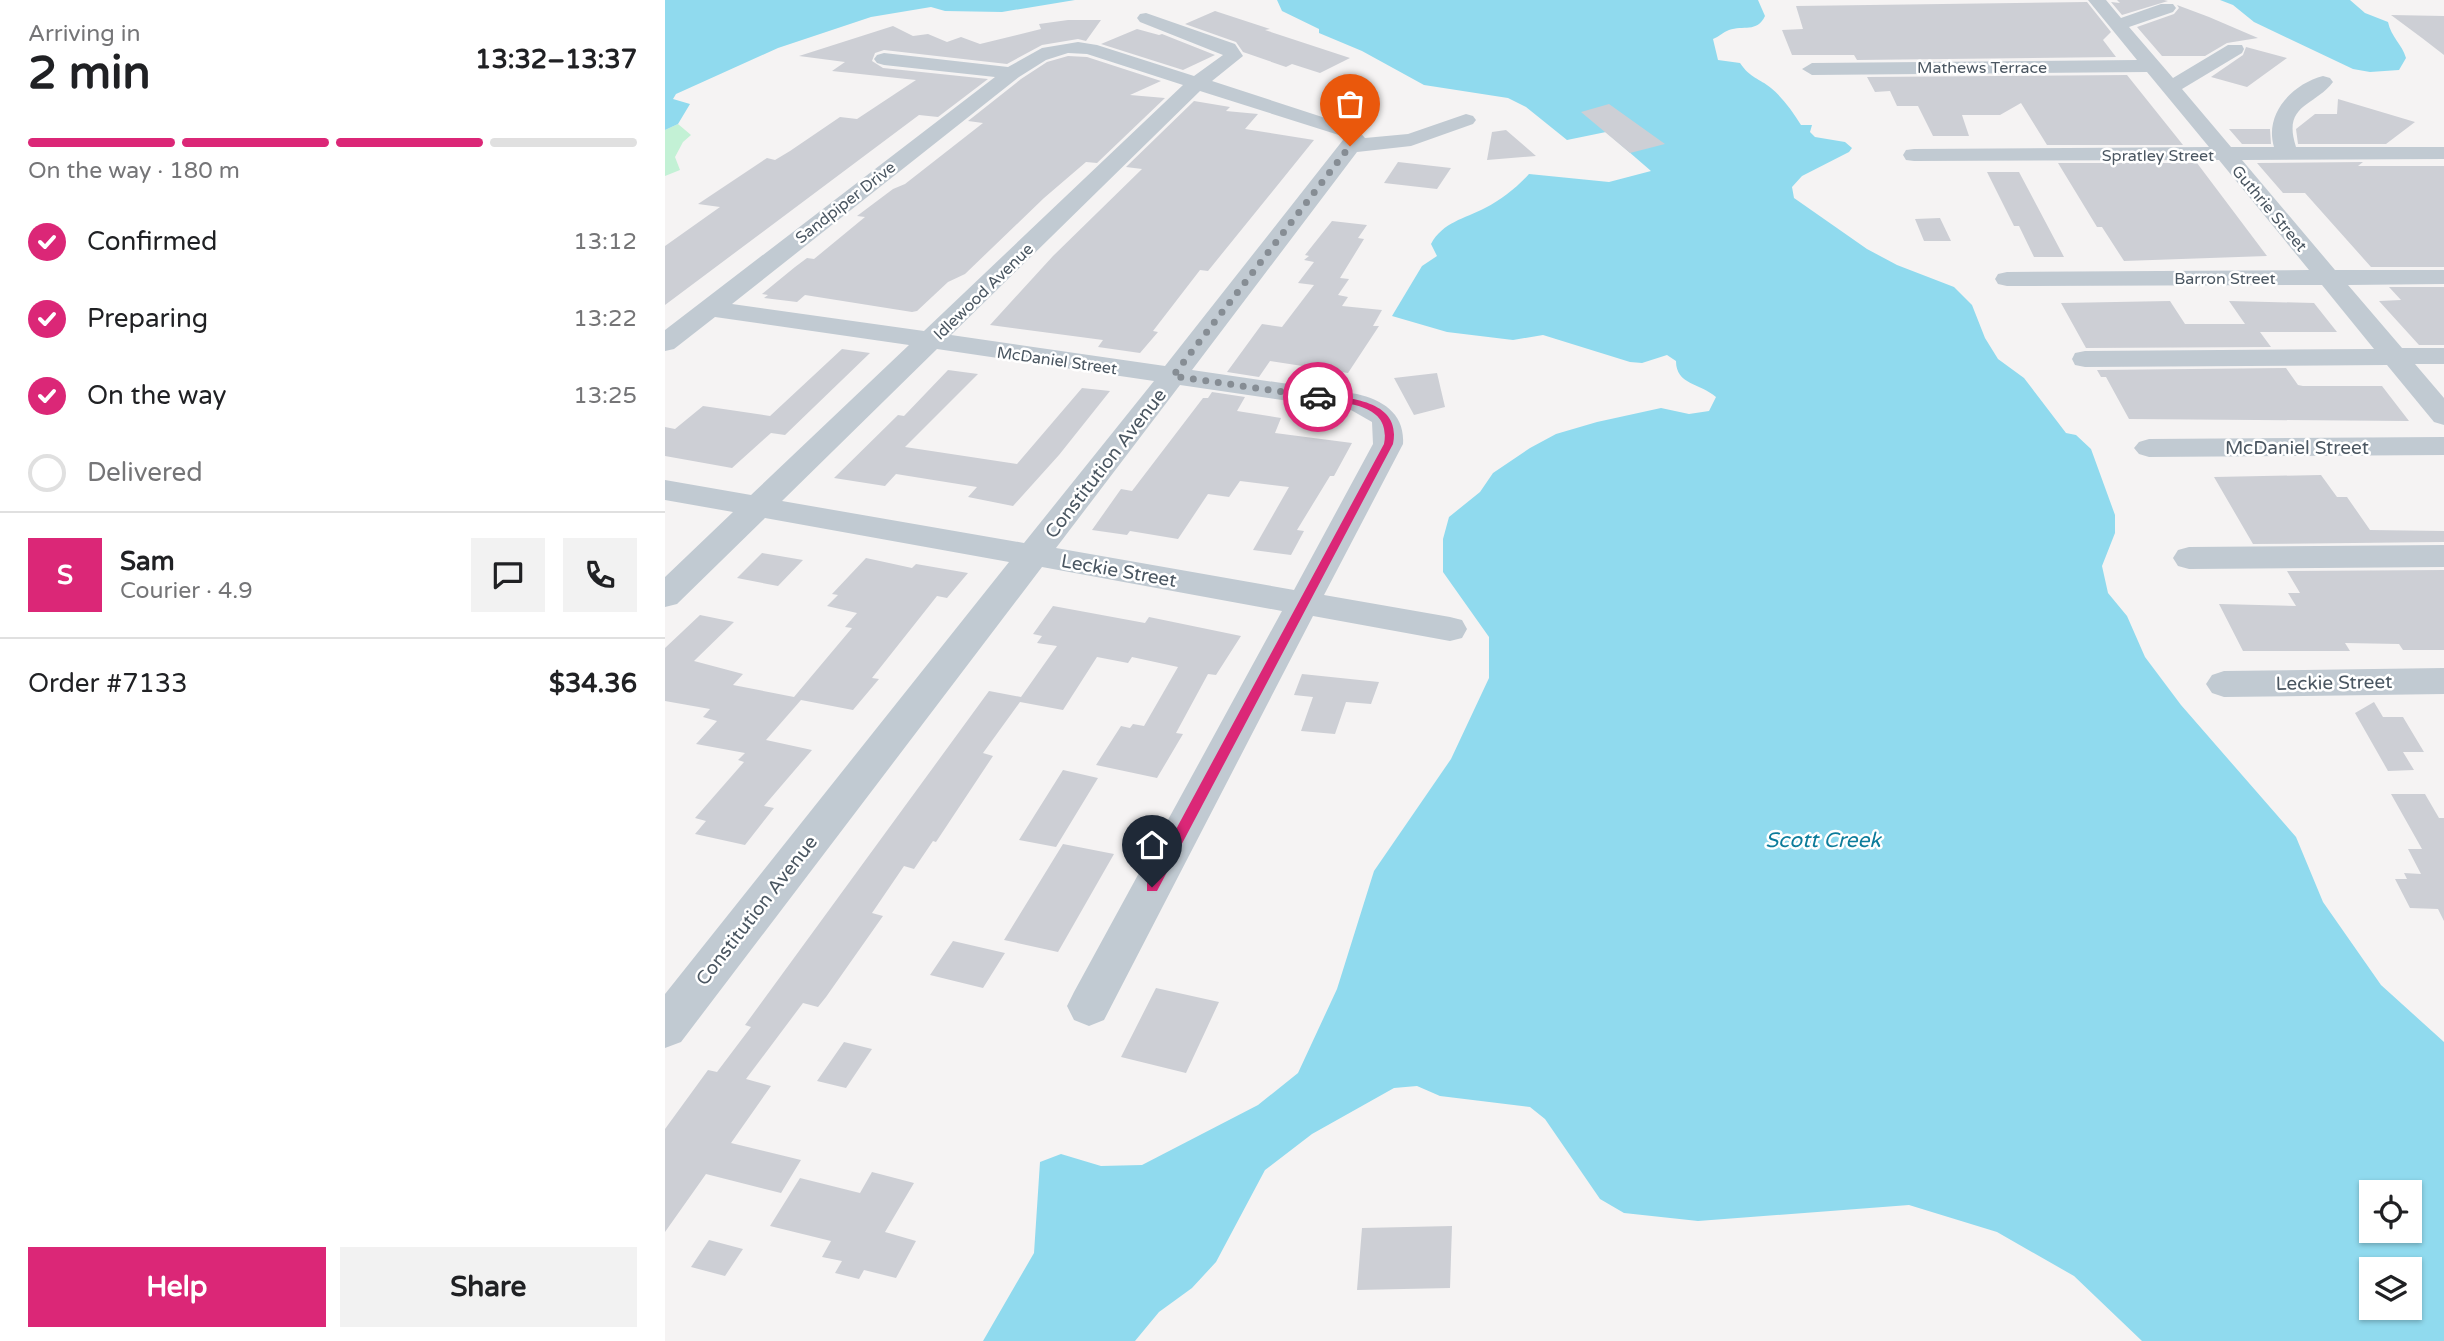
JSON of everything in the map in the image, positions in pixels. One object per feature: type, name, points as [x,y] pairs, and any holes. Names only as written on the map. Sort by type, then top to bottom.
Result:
[{"type":"street","name":"Guthrie Street","points":[[2097,0],[2444,416]]},
{"type":"street","points":[[2117,25],[2168,8]]},
{"type":"street","name":"Idlewood Avenue","points":[[665,596],[1197,83],[1230,60],[1233,51],[1146,18]]},
{"type":"street","points":[[884,59],[1019,68],[1051,50],[1080,47],[1349,132],[1354,141],[1350,146]]},
{"type":"street","points":[[2170,88],[2235,49]]},
{"type":"street","name":"Mathews Terrace","points":[[1812,69],[2152,66]]},
{"type":"street","name":"Sandpiper Drive","points":[[665,343],[1019,68]]},
{"type":"street","points":[[2287,154],[2281,135],[2283,116],[2304,94],[2323,82]]},
{"type":"street","points":[[1350,146],[1411,140],[1466,120]]},
{"type":"street","name":"Constitution Avenue","points":[[665,1028],[1350,146]]},
{"type":"street","name":"Spratley Street","points":[[1914,155],[2444,153]]},
{"type":"street","name":"Barron Street","points":[[2007,279],[2444,277]]},
{"type":"street","name":"McDaniel Street","points":[[709,308],[1357,402],[1383,416],[1391,432],[1388,444],[1305,603]]},
{"type":"street","points":[[2085,359],[2444,356]]},
{"type":"street","name":"McDaniel Street","points":[[2150,448],[2444,446]]},
{"type":"street","name":"Leckie Street","points":[[665,491],[1450,629]]},
{"type":"street","points":[[2189,558],[2444,556]]},
{"type":"street","points":[[1089,1006],[1305,603]]},
{"type":"street","name":"Leckie Street","points":[[2224,684],[2444,681]]},
{"type":"green space","points":[[678,124],[691,135],[683,142],[675,157],[680,170],[665,176],[665,130]]},
{"type":"water","points":[[665,0],[1075,0],[1002,12],[945,11],[931,7],[871,17],[778,48],[676,94],[673,99],[690,104],[678,124],[665,130]]},
{"type":"water","name":"Scott Creek","points":[[1277,0],[1758,0],[1765,16],[1758,25],[1729,30],[1713,39],[1718,60],[1740,63],[1780,96],[1801,125],[1812,125],[1810,132],[1815,137],[1845,142],[1852,148],[1802,176],[1792,187],[1794,198],[1867,249],[1897,265],[1954,287],[1972,305],[1985,338],[1998,359],[2024,378],[2066,433],[2076,435],[2091,449],[2115,515],[2115,533],[2102,566],[2108,593],[2127,616],[2145,657],[2181,705],[2296,837],[2323,902],[2381,985],[2444,1042],[2444,1341],[2142,1341],[2074,1276],[1997,1232],[1909,1205],[1698,1221],[1624,1213],[1600,1199],[1545,1119],[1530,1107],[1440,1096],[1417,1086],[1394,1088],[1312,1134],[1265,1170],[1216,1262],[1192,1288],[1159,1312],[1135,1341],[983,1341],[1034,1253],[1040,1162],[1061,1154],[1101,1166],[1142,1165],[1258,1105],[1298,1073],[1337,989],[1374,871],[1451,759],[1489,678],[1489,637],[1443,572],[1443,539],[1449,517],[1480,492],[1493,473],[1556,434],[1661,408],[1689,414],[1709,411],[1716,397],[1684,379],[1677,369],[1676,361],[1667,355],[1642,363],[1630,362],[1543,335],[1513,340],[1447,332],[1392,316],[1422,266],[1437,256],[1431,244],[1436,237],[1455,222],[1497,201],[1529,174],[1609,182],[1651,171],[1606,132],[1567,140],[1526,107],[1508,98],[1424,85],[1362,51],[1319,33],[1319,29],[1282,11]]},
{"type":"water","points":[[2220,0],[2350,0],[2365,13],[2388,22],[2406,58],[2399,70],[2370,72],[2353,69],[2254,22],[2233,5]]},
{"type":"building","points":[[2117,0],[2168,1],[2122,15],[2111,2],[2120,3]]},
{"type":"building","points":[[2087,2],[2111,32],[2103,40],[2116,57],[1857,60],[1854,55],[1792,55],[1782,30],[1803,29],[1796,6]]},
{"type":"building","points":[[2177,5],[2258,38],[2227,43],[2205,56],[2162,56],[2137,27],[2174,14],[2179,8]]},
{"type":"building","points":[[1215,11],[1350,58],[1320,73],[1292,64],[1286,67],[1243,52],[1236,42],[1185,24]]},
{"type":"building","points":[[2391,15],[2444,16],[2444,55],[2422,38]]},
{"type":"building","points":[[1068,20],[1101,20],[1086,41],[1078,39],[1042,45],[1007,64],[884,50],[875,53],[872,61],[883,68],[988,79],[938,117],[919,115],[665,305],[665,246],[720,207],[698,204],[767,158],[775,160],[840,117],[857,119],[916,80],[832,71],[845,62],[799,56],[893,26],[913,36],[928,34],[947,42],[961,37],[980,44],[1041,29],[1039,24]]},
{"type":"building","points":[[1137,29],[1162,34],[1215,55],[1183,70],[1101,44]]},
{"type":"building","points":[[2246,47],[2287,58],[2247,87],[2211,77],[2243,55]]},
{"type":"building","points":[[1068,56],[1087,57],[1161,81],[1130,95],[1165,98],[1097,163],[1086,162],[1044,198],[965,274],[948,282],[917,311],[912,312],[805,295],[797,302],[764,298],[768,295],[762,294],[795,267],[807,258],[814,259],[865,217],[857,216],[893,189],[905,184],[983,123],[968,121],[1047,62]]},
{"type":"building","points":[[2127,75],[2183,145],[2047,145],[2021,103],[2000,115],[1962,115],[1969,136],[1933,136],[1918,106],[1897,106],[1890,91],[1875,92],[1867,77]]},
{"type":"building","points":[[2338,99],[2415,122],[2386,144],[2298,144],[2296,129],[2315,114],[2337,114]]},
{"type":"building","points":[[1194,101],[1230,107],[1226,111],[1258,114],[1245,129],[1314,140],[1208,271],[1200,270],[1153,331],[1158,332],[1140,353],[1098,347],[1103,340],[990,325],[1053,256],[1142,169],[1126,167]]},
{"type":"building","points":[[1609,104],[1665,144],[1630,153],[1581,112]]},
{"type":"building","points":[[2229,129],[2270,129],[2271,144],[2242,144]]},
{"type":"building","points":[[1506,130],[1536,156],[1487,160],[1492,132]]},
{"type":"building","points":[[1398,162],[1451,168],[1437,189],[1384,183]]},
{"type":"building","points":[[2363,162],[2358,166],[2444,166],[2444,267],[2371,267],[2305,193],[2283,193],[2257,163]]},
{"type":"building","points":[[2058,163],[2197,163],[2267,256],[2124,261],[2102,227],[2097,227]]},
{"type":"building","points":[[1987,172],[2019,172],[2064,257],[2034,257],[2019,226],[2014,226]]},
{"type":"building","points":[[1940,218],[1951,241],[1924,241],[1915,219]]},
{"type":"building","points":[[1332,221],[1367,225],[1358,238],[1364,239],[1340,278],[1349,279],[1338,295],[1348,297],[1342,306],[1382,310],[1373,326],[1379,326],[1348,373],[1270,361],[1259,377],[1227,372],[1262,324],[1282,327],[1314,285],[1298,283],[1314,262],[1304,260],[1309,256],[1305,255]]},
{"type":"building","points":[[2389,287],[2444,287],[2444,345],[2419,345],[2379,301],[2401,300]]},
{"type":"building","points":[[2170,301],[2185,324],[2245,324],[2229,301],[2314,303],[2337,332],[2260,332],[2271,347],[2086,348],[2061,303]]},
{"type":"building","points":[[842,349],[870,353],[785,435],[771,433],[732,468],[665,456],[665,427],[675,429],[703,406],[770,416]]},
{"type":"building","points":[[2286,368],[2298,385],[2303,386],[2382,386],[2409,421],[2129,419],[2106,377],[2101,377],[2097,370]]},
{"type":"building","points":[[948,370],[978,374],[905,447],[1017,464],[1082,388],[1110,391],[1059,455],[1013,506],[968,497],[977,487],[896,474],[885,486],[834,478],[898,415],[904,416]]},
{"type":"building","points":[[1437,373],[1445,407],[1414,415],[1394,378]]},
{"type":"building","points":[[1212,392],[1245,397],[1237,411],[1281,418],[1275,433],[1352,443],[1334,476],[1330,476],[1297,530],[1304,531],[1291,555],[1253,550],[1289,487],[1240,481],[1229,497],[1208,494],[1178,539],[1130,531],[1127,535],[1092,530],[1121,489],[1132,491],[1203,398],[1208,398]]},
{"type":"building","points":[[2321,475],[2337,497],[2347,497],[2370,530],[2444,531],[2444,542],[2253,544],[2214,477]]},
{"type":"building","points":[[762,553],[803,560],[778,586],[737,578]]},
{"type":"building","points":[[866,558],[912,568],[916,564],[968,573],[947,598],[937,596],[872,678],[879,679],[853,710],[801,700],[766,740],[812,750],[764,806],[774,808],[745,845],[695,834],[706,821],[695,818],[744,762],[738,760],[745,753],[696,744],[717,721],[703,717],[710,709],[665,701],[665,648],[700,615],[734,622],[694,661],[743,674],[733,685],[794,697],[852,628],[845,627],[857,613],[827,606],[838,595],[832,594]]},
{"type":"building","points":[[2444,570],[2444,650],[2403,650],[2399,644],[2345,643],[2350,651],[2243,651],[2219,604],[2296,606],[2288,593],[2300,593],[2287,571]]},
{"type":"building","points":[[1053,606],[1145,623],[1149,617],[1241,636],[1216,675],[1208,674],[1176,733],[1183,734],[1157,778],[1096,765],[1121,726],[1144,726],[1178,667],[1132,657],[1128,663],[1097,657],[1063,710],[1020,702],[983,753],[993,756],[936,842],[933,841],[914,869],[904,866],[872,913],[883,916],[826,997],[818,1007],[803,1003],[746,1079],[771,1086],[731,1143],[801,1160],[781,1193],[706,1174],[665,1232],[665,1129],[708,1070],[717,1072],[751,1027],[745,1025],[989,691],[1021,697],[1057,646],[1037,643],[1042,636],[1033,634]]},
{"type":"building","points":[[1302,674],[1379,682],[1371,704],[1346,702],[1335,734],[1301,731],[1313,697],[1294,695]]},
{"type":"building","points":[[2374,702],[2383,717],[2403,717],[2424,752],[2403,752],[2414,770],[2388,771],[2355,713]]},
{"type":"building","points":[[1063,770],[1098,778],[1056,847],[1019,840]]},
{"type":"building","points":[[2391,794],[2425,794],[2439,818],[2444,818],[2444,921],[2438,909],[2410,908],[2395,879],[2407,879],[2404,873],[2421,874],[2408,849],[2422,849]]},
{"type":"building","points":[[1063,844],[1114,854],[1058,952],[1004,940]]},
{"type":"building","points":[[953,941],[1005,953],[983,988],[930,975]]},
{"type":"building","points":[[1156,988],[1219,1002],[1186,1073],[1121,1057]]},
{"type":"building","points":[[844,1042],[872,1049],[846,1088],[817,1081]]},
{"type":"building","points":[[872,1172],[914,1183],[885,1232],[916,1241],[896,1278],[864,1270],[859,1279],[835,1273],[842,1261],[822,1257],[831,1241],[770,1226],[800,1178],[860,1193]]},
{"type":"building","points":[[1452,1226],[1450,1288],[1357,1290],[1362,1228]]},
{"type":"building","points":[[709,1240],[743,1249],[725,1276],[691,1267]]},
{"type":"way so far","points":[[1318,397],[1173,376],[1350,146]]},
{"type":"route","points":[[1152,887],[1388,444],[1391,432],[1388,422],[1372,408],[1357,402],[1318,397]]}]
